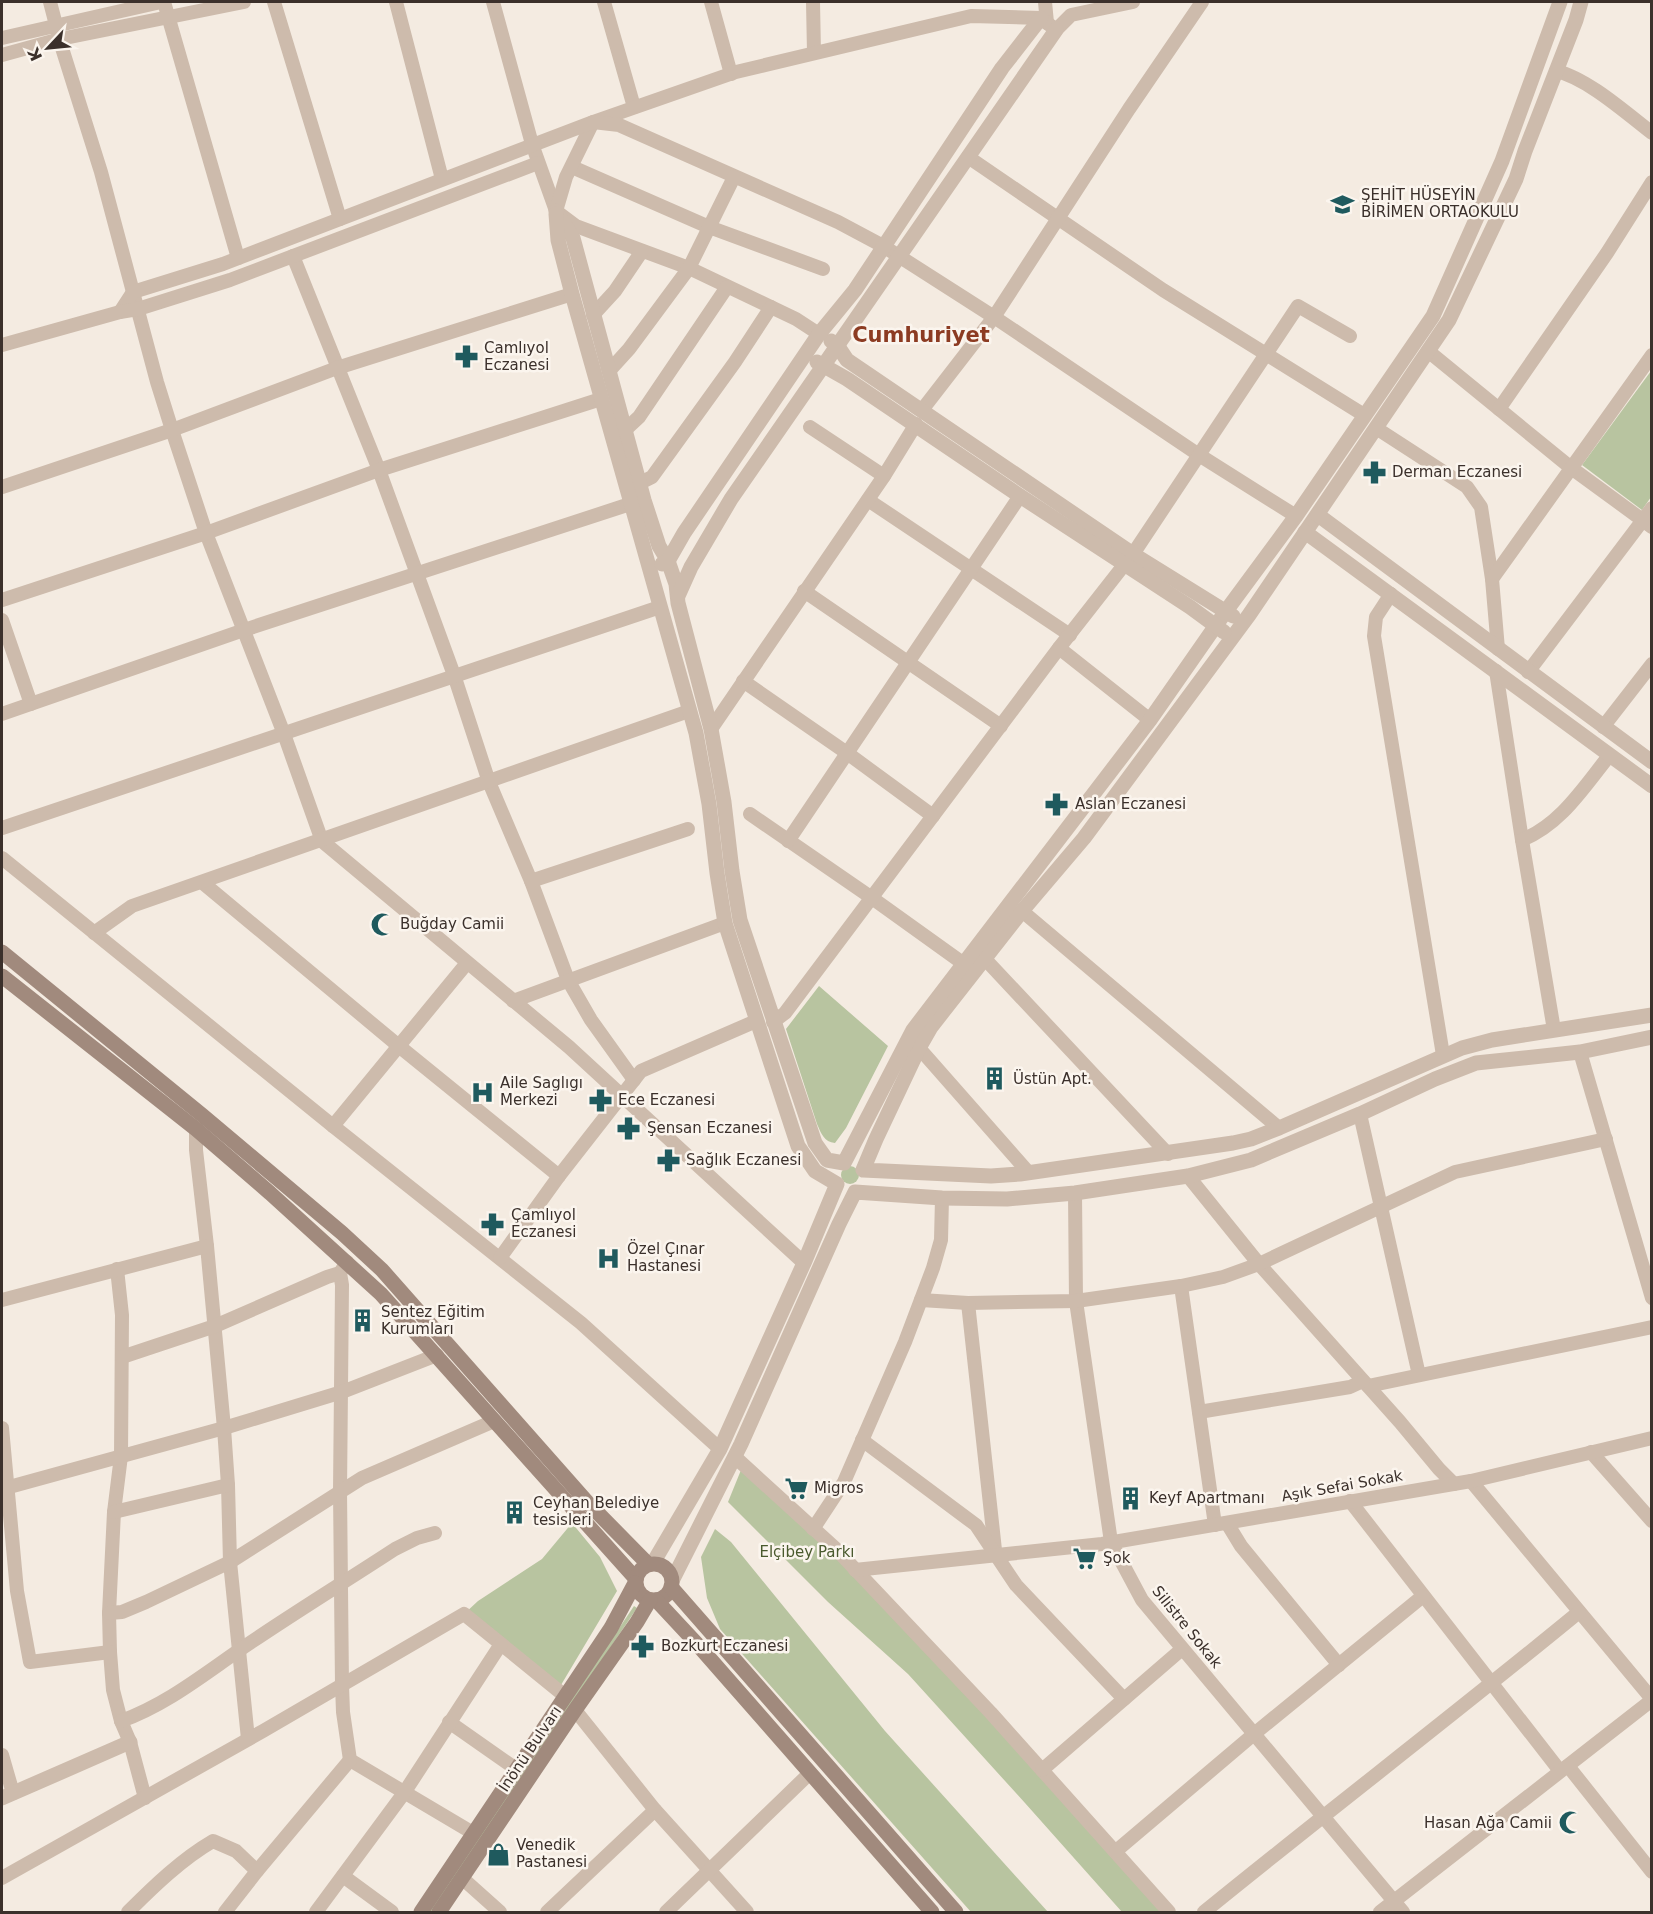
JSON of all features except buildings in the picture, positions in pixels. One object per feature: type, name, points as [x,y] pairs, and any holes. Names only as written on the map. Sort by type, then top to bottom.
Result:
[{"type":"main road","points":[[2,952],[202,1115],[342,1233],[382,1270],[587,1502],[650,1564]]},
{"type":"main road","points":[[2,976],[196,1130],[344,1267],[381,1294],[636,1581],[640,1594],[653,1600],[697,1644],[932,1912]]},
{"type":"main road","points":[[636,1581],[639,1570],[650,1564],[659,1564],[668,1570],[672,1584],[956,1912]]},
{"type":"main road","name":"İnönü Bulvarı","points":[[421,1912],[611,1628],[636,1581]]},
{"type":"main road","points":[[653,1600],[665,1596],[672,1584]]},
{"type":"main road","name":"İnönü Bulvarı","points":[[439,1912],[574,1710],[653,1600]]},
{"type":"street","points":[[50,2],[101,172],[172,430],[206,533],[284,734],[322,840],[569,1047],[804,1263]]},
{"type":"street","points":[[2,38],[162,2],[169,17],[238,258]]},
{"type":"street","points":[[2,55],[60,39],[244,2]]},
{"type":"street","points":[[274,2],[340,219]]},
{"type":"street","points":[[396,2],[442,179]]},
{"type":"street","points":[[493,2],[538,163],[556,212],[573,238],[640,483],[659,546],[668,561],[676,584],[677,597],[711,729],[724,802],[740,920],[815,1143],[828,1160],[844,1164],[853,1162],[864,1170],[992,1176],[1168,1154],[1251,1139],[1443,1055],[1491,1040],[1652,1015]]},
{"type":"street","points":[[604,2],[634,107]]},
{"type":"street","points":[[711,2],[731,74]]},
{"type":"street","points":[[813,2],[814,54]]},
{"type":"street","points":[[2,828],[669,605],[677,597],[691,567],[731,499],[968,157],[1048,24],[1045,2]]},
{"type":"street","points":[[651,576],[656,569],[668,561],[691,523],[819,334],[855,290],[1002,68],[1048,24],[1071,15],[1133,2]]},
{"type":"street","points":[[711,729],[884,477],[919,417],[994,317],[1202,2]]},
{"type":"street","points":[[1560,2],[1508,146],[1458,264],[1433,316],[1296,516],[1150,720],[913,1030],[844,1164],[837,1170],[835,1180],[842,1191],[942,1198],[1007,1199],[1075,1193],[1188,1176],[1251,1161],[1476,1063],[1580,1052],[1652,1037]]},
{"type":"street","points":[[672,1584],[735,1457],[839,1224],[855,1192],[863,1185],[864,1170],[876,1139],[931,1027],[1022,911],[1084,838],[1242,623],[1318,515],[1449,320],[1516,179],[1581,2]]},
{"type":"street","points":[[120,312],[134,292],[238,258],[532,144],[731,74],[971,16],[1048,24]]},
{"type":"street","points":[[1556,71],[1568,74],[1604,97],[1652,134]]},
{"type":"street","points":[[1531,84],[1549,90]]},
{"type":"street","points":[[593,122],[572,167],[556,212],[558,240],[630,504],[696,733],[709,804],[725,923],[798,1146],[815,1171],[837,1184]]},
{"type":"street","points":[[593,122],[619,125],[838,222],[883,246],[994,317],[1199,455],[1296,516]]},
{"type":"street","points":[[1508,146],[1525,151]]},
{"type":"street","points":[[968,157],[1163,290],[1364,415]]},
{"type":"street","points":[[2,345],[138,309],[230,280],[538,163]]},
{"type":"street","points":[[572,167],[710,227],[823,269]]},
{"type":"street","points":[[609,371],[629,349],[689,268],[734,177]]},
{"type":"street","points":[[1499,410],[1652,182]]},
{"type":"street","points":[[556,212],[576,226],[689,268],[796,319],[837,345],[847,360],[1020,496],[1129,560],[1226,611],[1242,623]]},
{"type":"street","points":[[593,315],[615,291],[642,251]]},
{"type":"street","points":[[293,256],[379,470],[454,675],[489,782],[531,881],[568,980],[591,1020],[634,1080]]},
{"type":"street","points":[[625,430],[639,417],[727,287]]},
{"type":"street","points":[[2,487],[172,430],[337,368],[572,294]]},
{"type":"street","points":[[773,1022],[785,1013],[1059,648],[1129,560],[1298,306],[1350,336]]},
{"type":"street","points":[[640,483],[651,477],[735,362],[771,307]]},
{"type":"street","points":[[1428,351],[1570,467],[1647,524]]},
{"type":"street","points":[[806,354],[824,367],[919,417],[1129,560],[1231,637]]},
{"type":"street","points":[[1492,579],[1652,355]]},
{"type":"street","points":[[2,600],[206,533],[379,470],[601,399]]},
{"type":"street","points":[[810,427],[884,477]]},
{"type":"street","points":[[1376,428],[1467,487],[1475,496],[1481,507],[1492,579],[1498,649]]},
{"type":"street","points":[[788,841],[1020,496]]},
{"type":"street","points":[[868,500],[1070,635]]},
{"type":"street","points":[[2,714],[244,630],[630,504]]},
{"type":"street","points":[[1528,672],[1647,524],[1652,508]]},
{"type":"street","points":[[1318,515],[1652,762]]},
{"type":"street","points":[[1305,532],[1652,786]]},
{"type":"street","points":[[804,591],[1001,726]]},
{"type":"street","points":[[1391,594],[1376,617],[1374,636],[1443,1055]]},
{"type":"street","points":[[2,620],[31,704]]},
{"type":"street","points":[[1059,648],[1150,720]]},
{"type":"street","points":[[1604,727],[1652,664]]},
{"type":"street","points":[[1496,671],[1554,1030]]},
{"type":"street","points":[[743,681],[933,816]]},
{"type":"street","points":[[94,933],[132,906],[689,711]]},
{"type":"street","points":[[1522,840],[1538,834],[1557,820],[1609,756]]},
{"type":"street","points":[[750,814],[963,964]]},
{"type":"street","points":[[531,881],[688,829]]},
{"type":"street","points":[[2,858],[581,1323],[720,1449]]},
{"type":"street","points":[[203,883],[559,1176]]},
{"type":"street","points":[[1022,911],[1279,1128]]},
{"type":"street","points":[[513,1001],[725,923]]},
{"type":"street","points":[[985,959],[1168,1154]]},
{"type":"street","points":[[333,1126],[467,963]]},
{"type":"street","points":[[501,1258],[559,1176],[641,1071],[756,1021]]},
{"type":"street","points":[[919,1048],[1029,1173]]},
{"type":"street","points":[[1580,1052],[1652,1298]]},
{"type":"street","points":[[1360,1114],[1383,1206],[1419,1375]]},
{"type":"street","points":[[196,1130],[196,1150],[224,1428],[230,1562],[248,1739]]},
{"type":"street","points":[[921,1300],[968,1303],[1076,1301],[1181,1286],[1223,1277],[1259,1264],[1455,1172],[1606,1139]]},
{"type":"street","points":[[1188,1176],[1259,1264],[1454,1484]]},
{"type":"street","points":[[650,1564],[720,1449],[837,1184]]},
{"type":"street","name":"Silistre Sokak","points":[[1075,1193],[1076,1301],[1111,1542],[1142,1600],[1399,1907]]},
{"type":"street","points":[[813,1529],[844,1482],[921,1300],[941,1239],[942,1198]]},
{"type":"street","points":[[2,1300],[207,1246]]},
{"type":"street","points":[[122,1357],[215,1326],[327,1277],[344,1267]]},
{"type":"street","points":[[225,1912],[350,1760],[343,1712],[342,1685],[340,1491],[344,1267]]},
{"type":"street","points":[[117,1269],[122,1315],[122,1456],[114,1512],[109,1613],[110,1652],[113,1690],[145,1798]]},
{"type":"street","points":[[1181,1286],[1199,1412],[1221,1524],[1242,1546],[1339,1665]]},
{"type":"street","points":[[968,1303],[995,1555]]},
{"type":"street","points":[[1199,1412],[1350,1388],[1652,1327]]},
{"type":"street","points":[[4,1489],[224,1428],[342,1392],[437,1355]]},
{"type":"street","points":[[109,1613],[122,1612],[146,1602],[230,1562],[362,1479],[494,1421]]},
{"type":"street","points":[[2,1428],[4,1489],[16,1591],[30,1662],[110,1652]]},
{"type":"street","name":"Aşık Sefai Sokak","points":[[855,1570],[1111,1542],[1221,1524],[1471,1481],[1652,1438]]},
{"type":"street","points":[[862,1440],[976,1525],[1016,1585],[1124,1699]]},
{"type":"street","points":[[1591,1452],[1652,1521]]},
{"type":"street","points":[[735,1457],[855,1570],[1042,1770],[1169,1912]]},
{"type":"street","points":[[1380,1912],[1399,1907],[1564,1768],[1652,1699],[1471,1481]]},
{"type":"street","points":[[114,1512],[228,1485]]},
{"type":"street","points":[[1350,1501],[1493,1683],[1652,1872]]},
{"type":"street","points":[[121,1721],[148,1711],[183,1690],[239,1650],[395,1549],[417,1538],[435,1533]]},
{"type":"street","points":[[1116,1851],[1254,1734],[1423,1596]]},
{"type":"street","points":[[1204,1912],[1322,1815],[1493,1683],[1579,1612]]},
{"type":"street","points":[[2,1878],[464,1614],[566,1696]]},
{"type":"street","points":[[316,1912],[404,1793],[501,1644]]},
{"type":"street","points":[[1042,1770],[1182,1648]]},
{"type":"street","points":[[574,1710],[656,1810],[747,1912]]},
{"type":"street","points":[[449,1722],[516,1769]]},
{"type":"street","points":[[2,1755],[7,1796],[130,1742]]},
{"type":"street","points":[[350,1760],[473,1833]]},
{"type":"street","points":[[666,1912],[809,1774]]},
{"type":"street","points":[[547,1912],[656,1810]]},
{"type":"street","points":[[128,1912],[197,1851],[213,1841],[236,1851],[257,1871]]},
{"type":"street","points":[[343,1876],[392,1912]]},
{"type":"street","points":[[462,1878],[500,1912]]},
{"type":"green space","points":[[1651,371],[1651,497],[1642,510],[1582,465]]},
{"type":"green space","points":[[819,986],[888,1046],[846,1128],[835,1143],[826,1139],[817,1124],[786,1029]]},
{"type":"green space","points":[[850,1166],[856,1169],[859,1175],[856,1181],[850,1184],[844,1181],[841,1175],[844,1169]]},
{"type":"green space","name":"Elçibey Parkı","points":[[741,1470],[836,1549],[1169,1912],[1122,1912],[908,1674],[828,1602],[728,1502]]},
{"type":"green space","points":[[572,1523],[600,1557],[617,1591],[561,1685],[464,1614],[478,1601],[542,1559]]},
{"type":"green space","points":[[715,1529],[731,1542],[885,1731],[1048,1912],[971,1912],[720,1629],[707,1598],[701,1557]]},
{"type":"green space","points":[[634,1606],[637,1608],[432,1912],[428,1912]]},
{"type":"place","name":"ŞEHİT HÜSEYİN BİRİMEN ORTAOKULU","points":[[1343,204]]},
{"type":"place","name":"Camlıyol Eczanesi","points":[[466,357]]},
{"type":"place","name":"Derman Eczanesi","points":[[1374,472]]},
{"type":"place","name":"Aslan Eczanesi","points":[[1057,804]]},
{"type":"place","name":"Buğday Camii","points":[[382,924]]},
{"type":"place","name":"Üstün Apt.","points":[[995,1079]]},
{"type":"place","name":"Aile Saglıgı Merkezi","points":[[482,1092]]},
{"type":"place","name":"Ece Eczanesi","points":[[600,1100]]},
{"type":"place","name":"Şensan Eczanesi","points":[[629,1128]]},
{"type":"place","name":"Sağlık Eczanesi","points":[[668,1160]]},
{"type":"place","name":"Çamlıyol Eczanesi","points":[[493,1224]]},
{"type":"place","name":"Özel Çınar Hastanesi","points":[[609,1258]]},
{"type":"place","name":"Sentez Eğitim Kurumları","points":[[363,1321]]},
{"type":"place","name":"Migros","points":[[796,1488]]},
{"type":"place","name":"Keyf Apartmanı","points":[[1131,1498]]},
{"type":"place","name":"Ceyhan Belediye tesisleri","points":[[515,1512]]},
{"type":"place","name":"Şok","points":[[1085,1558]]},
{"type":"place","name":"Bozkurt Eczanesi","points":[[643,1646]]},
{"type":"place","name":"Hasan Ağa Camii","points":[[1570,1823]]},
{"type":"place","name":"Venedik Pastanesi","points":[[498,1854]]},
{"type":"district","name":"Cumhuriyet","points":[[921,335]]}]
